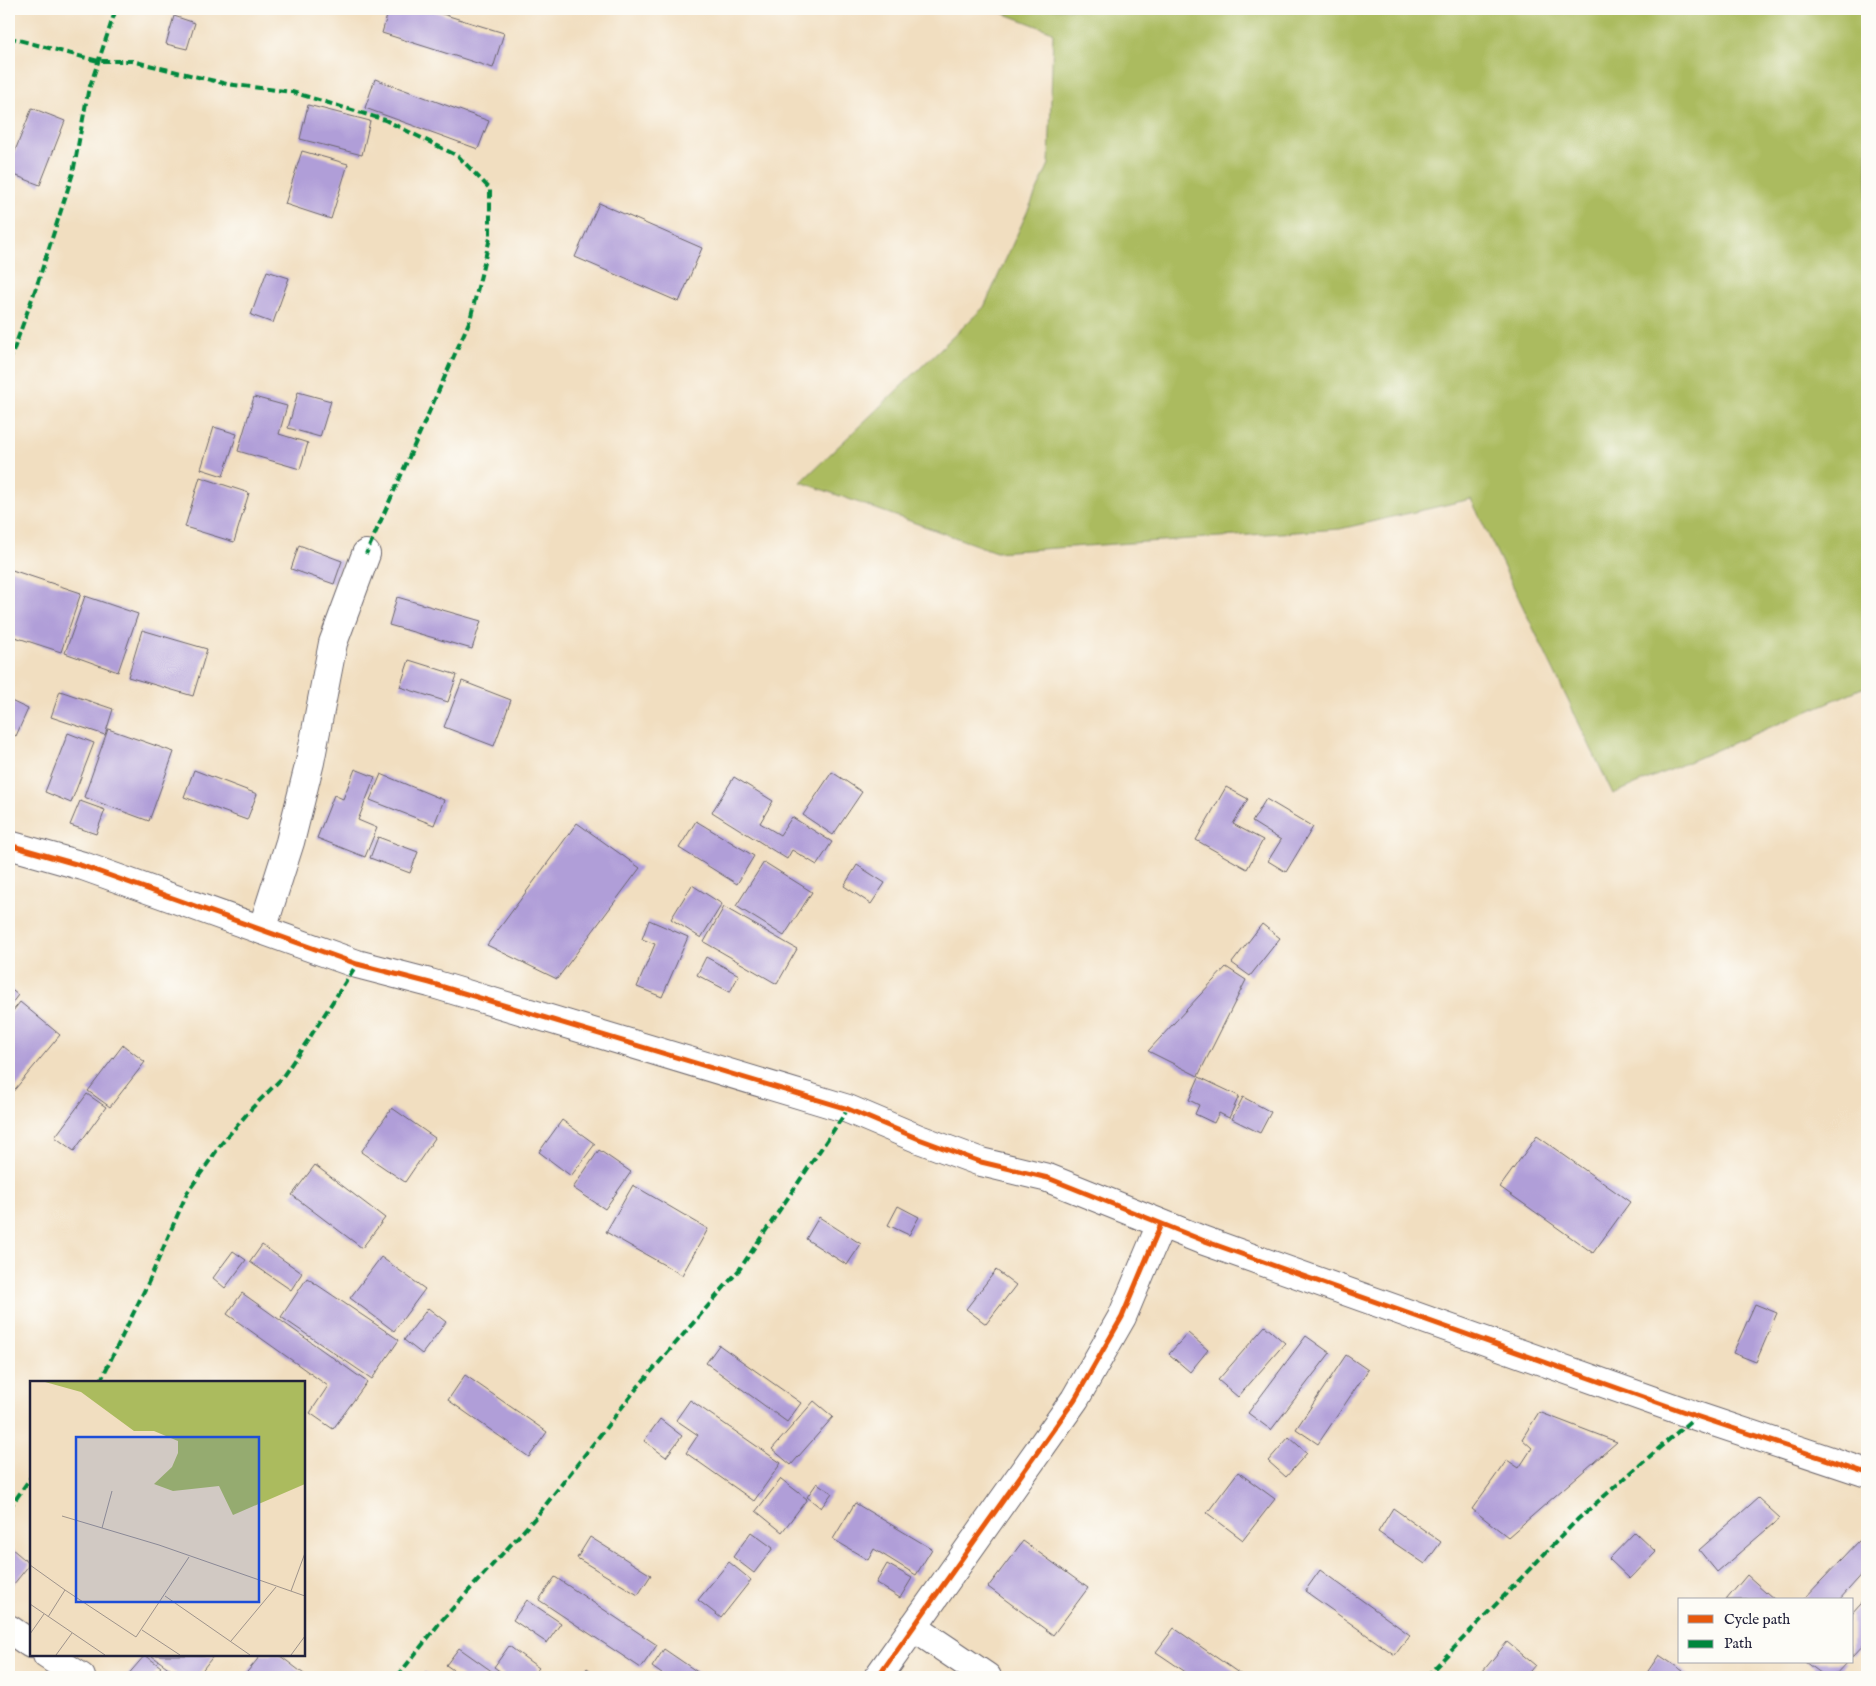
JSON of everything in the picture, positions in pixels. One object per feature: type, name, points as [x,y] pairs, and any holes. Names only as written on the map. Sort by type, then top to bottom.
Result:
[{"type":"street","points":[[262,930],[290,842],[310,762],[333,643],[366,554]]},
{"type":"street","points":[[9,845],[83,866],[357,964],[430,983],[848,1108],[981,1162],[1048,1178],[1211,1244],[1696,1416],[1867,1473]]},
{"type":"street","points":[[878,1677],[1075,1399],[1122,1317],[1161,1224]]},
{"type":"street","points":[[913,1626],[988,1677]]},
{"type":"street","points":[[9,1630],[30,1643]]},
{"type":"street","points":[[49,1656],[81,1677]]},
{"type":"green space","points":[[992,9],[1867,9],[1867,686],[1613,794],[1471,499],[1340,529],[996,552],[801,482],[984,307],[1049,164],[1053,32]]},
{"type":"building","points":[[389,9],[426,9],[504,33],[493,68],[382,33]]},
{"type":"building","points":[[174,16],[195,23],[187,49],[166,44]]},
{"type":"building","points":[[375,79],[489,121],[478,149],[365,108]]},
{"type":"building","points":[[308,105],[370,121],[362,155],[300,139]]},
{"type":"building","points":[[32,108],[65,121],[40,185],[9,173],[9,166]]},
{"type":"building","points":[[302,151],[348,164],[331,219],[285,204]]},
{"type":"building","points":[[599,203],[702,248],[679,302],[575,257]]},
{"type":"building","points":[[267,271],[289,278],[273,323],[251,315]]},
{"type":"building","points":[[298,392],[331,401],[320,437],[288,428]]},
{"type":"building","points":[[254,397],[287,406],[279,434],[308,443],[300,469],[238,451]]},
{"type":"building","points":[[214,427],[237,434],[223,476],[201,469]]},
{"type":"building","points":[[200,477],[249,493],[234,542],[185,527]]},
{"type":"building","points":[[299,545],[342,561],[334,584],[291,569]]},
{"type":"building","points":[[9,569],[81,593],[61,652],[9,635]]},
{"type":"building","points":[[85,596],[138,614],[118,672],[65,653]]},
{"type":"building","points":[[397,597],[481,621],[472,649],[389,625]]},
{"type":"building","points":[[142,630],[207,649],[193,696],[128,677]]},
{"type":"building","points":[[409,660],[457,675],[448,702],[400,687]]},
{"type":"building","points":[[462,681],[511,700],[494,746],[444,727]]},
{"type":"building","points":[[60,691],[113,709],[105,735],[51,717]]},
{"type":"building","points":[[9,700],[28,709],[16,736],[9,732]]},
{"type":"building","points":[[108,729],[174,752],[149,821],[84,797]]},
{"type":"building","points":[[68,733],[94,743],[71,803],[45,792]]},
{"type":"building","points":[[355,769],[375,777],[358,820],[377,828],[365,857],[317,838],[334,795],[343,799]]},
{"type":"building","points":[[194,770],[257,794],[247,820],[184,797]]},
{"type":"building","points":[[832,772],[862,792],[833,835],[803,815]]},
{"type":"building","points":[[381,774],[444,800],[434,825],[370,800]]},
{"type":"building","points":[[734,777],[773,801],[760,823],[780,835],[792,817],[832,842],[817,865],[792,850],[787,859],[712,812]]},
{"type":"building","points":[[1226,787],[1248,799],[1233,824],[1263,840],[1247,869],[1196,840]]},
{"type":"building","points":[[1266,799],[1313,827],[1286,872],[1268,861],[1281,840],[1252,822]]},
{"type":"building","points":[[80,801],[105,810],[96,834],[70,825]]},
{"type":"building","points":[[696,821],[754,856],[737,884],[679,848]]},
{"type":"building","points":[[577,823],[640,868],[557,979],[487,945]]},
{"type":"building","points":[[378,837],[418,852],[410,873],[370,858]]},
{"type":"building","points":[[764,862],[812,892],[784,936],[736,906]]},
{"type":"building","points":[[857,865],[885,883],[871,904],[844,886]]},
{"type":"building","points":[[692,885],[722,904],[701,938],[671,919]]},
{"type":"building","points":[[724,907],[797,949],[777,984],[704,942]]},
{"type":"building","points":[[649,920],[688,937],[662,997],[637,987],[655,944],[642,939]]},
{"type":"building","points":[[1262,924],[1280,938],[1250,976],[1232,963]]},
{"type":"building","points":[[706,957],[739,975],[730,992],[697,975]]},
{"type":"building","points":[[1226,967],[1246,980],[1198,1076],[1148,1051]]},
{"type":"building","points":[[9,988],[18,995],[9,1007]]},
{"type":"building","points":[[20,1002],[60,1035],[11,1094],[9,1092],[9,1016]]},
{"type":"building","points":[[123,1045],[145,1062],[110,1107],[88,1091]]},
{"type":"building","points":[[1199,1077],[1239,1096],[1229,1118],[1219,1113],[1214,1123],[1195,1114],[1199,1105],[1189,1100]]},
{"type":"building","points":[[87,1094],[106,1107],[74,1151],[55,1137]]},
{"type":"building","points":[[1243,1097],[1271,1112],[1260,1133],[1232,1119]]},
{"type":"building","points":[[392,1108],[435,1138],[405,1182],[361,1152]]},
{"type":"building","points":[[562,1120],[595,1144],[571,1176],[539,1152]]},
{"type":"building","points":[[1537,1136],[1630,1202],[1593,1253],[1500,1187]]},
{"type":"building","points":[[599,1150],[631,1172],[605,1209],[573,1188]]},
{"type":"building","points":[[315,1165],[385,1218],[362,1248],[292,1195]]},
{"type":"building","points":[[633,1185],[708,1229],[682,1275],[606,1232]]},
{"type":"building","points":[[898,1206],[919,1217],[909,1235],[888,1225]]},
{"type":"building","points":[[819,1217],[861,1244],[847,1265],[806,1239]]},
{"type":"building","points":[[262,1245],[302,1273],[291,1290],[250,1262]]},
{"type":"building","points":[[233,1251],[246,1260],[225,1288],[213,1278]]},
{"type":"building","points":[[381,1257],[425,1289],[394,1331],[350,1298]]},
{"type":"building","points":[[996,1270],[1016,1285],[986,1324],[966,1309]]},
{"type":"building","points":[[307,1278],[399,1340],[372,1379],[281,1317]]},
{"type":"building","points":[[242,1293],[367,1382],[333,1429],[310,1413],[328,1386],[227,1314]]},
{"type":"building","points":[[1755,1304],[1777,1313],[1756,1362],[1733,1353]]},
{"type":"building","points":[[428,1308],[446,1322],[422,1354],[404,1340]]},
{"type":"building","points":[[1265,1326],[1285,1343],[1238,1397],[1218,1380]]},
{"type":"building","points":[[1188,1333],[1208,1350],[1190,1372],[1169,1354]]},
{"type":"building","points":[[1306,1336],[1330,1353],[1271,1430],[1248,1413]]},
{"type":"building","points":[[719,1345],[801,1403],[787,1422],[706,1363]]},
{"type":"building","points":[[1346,1355],[1368,1370],[1318,1444],[1296,1429]]},
{"type":"building","points":[[465,1375],[547,1432],[529,1457],[448,1400]]},
{"type":"building","points":[[690,1400],[781,1463],[754,1501],[686,1453],[698,1435],[676,1420]]},
{"type":"building","points":[[814,1401],[833,1417],[791,1465],[772,1449]]},
{"type":"building","points":[[1539,1412],[1617,1442],[1508,1537],[1472,1509],[1507,1460],[1519,1468],[1532,1448],[1522,1439]]},
{"type":"building","points":[[660,1419],[682,1436],[666,1457],[644,1441]]},
{"type":"building","points":[[1289,1437],[1307,1453],[1286,1477],[1268,1461]]},
{"type":"building","points":[[1238,1472],[1275,1499],[1243,1540],[1207,1513]]},
{"type":"building","points":[[781,1479],[807,1499],[782,1532],[756,1511]]},
{"type":"building","points":[[817,1483],[832,1493],[821,1508],[807,1497]]},
{"type":"building","points":[[1758,1498],[1780,1518],[1717,1572],[1699,1550]]},
{"type":"building","points":[[855,1503],[932,1549],[916,1575],[874,1549],[868,1560],[833,1539]]},
{"type":"building","points":[[1393,1508],[1441,1542],[1425,1564],[1378,1532]]},
{"type":"building","points":[[751,1532],[773,1548],[754,1573],[733,1557]]},
{"type":"building","points":[[1635,1532],[1656,1552],[1630,1579],[1609,1559]]},
{"type":"building","points":[[590,1537],[651,1575],[638,1595],[577,1558]]},
{"type":"building","points":[[1860,1540],[1867,1546],[1867,1569],[1841,1598],[1805,1598]]},
{"type":"building","points":[[1023,1541],[1088,1588],[1053,1635],[988,1587]]},
{"type":"building","points":[[11,1548],[30,1564],[9,1590],[9,1551]]},
{"type":"building","points":[[729,1562],[751,1580],[721,1618],[698,1600]]},
{"type":"building","points":[[887,1564],[912,1578],[900,1598],[876,1583]]},
{"type":"building","points":[[1320,1570],[1410,1635],[1395,1655],[1305,1591]]},
{"type":"building","points":[[1747,1575],[1773,1598],[1728,1598]]},
{"type":"building","points":[[555,1577],[657,1645],[641,1668],[539,1600]]},
{"type":"building","points":[[1867,1596],[1867,1641],[1854,1655],[1854,1611]]},
{"type":"building","points":[[527,1600],[561,1623],[547,1643],[513,1620]]},
{"type":"building","points":[[1174,1628],[1243,1676],[1193,1677],[1156,1652]]},
{"type":"building","points":[[1507,1642],[1535,1665],[1525,1677],[1478,1677]]},
{"type":"building","points":[[509,1646],[539,1668],[531,1677],[508,1677],[494,1667]]},
{"type":"building","points":[[459,1648],[500,1677],[463,1677],[446,1665]]},
{"type":"building","points":[[664,1649],[699,1673],[696,1677],[666,1677],[652,1667]]},
{"type":"building","points":[[1659,1655],[1692,1677],[1644,1677]]},
{"type":"building","points":[[144,1656],[161,1667],[152,1677],[126,1677]]},
{"type":"building","points":[[152,1656],[213,1656],[197,1677],[181,1677]]},
{"type":"building","points":[[260,1656],[280,1656],[308,1677],[243,1677]]},
{"type":"building","points":[[1809,1664],[1845,1664],[1833,1677],[1826,1677]]},
{"type":"building","points":[[587,1668],[600,1677],[581,1677]]},
{"type":"building","points":[[165,1671],[172,1677],[160,1677]]},
{"type":"building","points":[[425,1672],[434,1677],[421,1677]]},
{"type":"marked path","points":[[9,363],[38,282],[73,173],[88,92],[116,9]]},
{"type":"marked path","points":[[9,40],[11,38],[98,61],[132,61],[227,84],[292,92],[385,120],[458,156],[490,189],[490,238],[470,320],[366,554]]},
{"type":"marked path","points":[[100,1381],[149,1281],[187,1193],[222,1143],[252,1108],[281,1079],[357,964]]},
{"type":"marked path","points":[[397,1677],[442,1620],[536,1517],[637,1388],[739,1270],[848,1109]]},
{"type":"marked path","points":[[1426,1677],[1578,1519],[1696,1416]]},
{"type":"marked path","points":[[9,1509],[30,1478]]},
{"type":"cycle path","points":[[9,845],[83,866],[357,964],[430,983],[848,1109],[919,1139],[981,1162],[1048,1178],[1202,1240],[1696,1416],[1867,1473]]},
{"type":"cycle path","points":[[878,1677],[1075,1399],[1122,1317],[1161,1224]]}]
